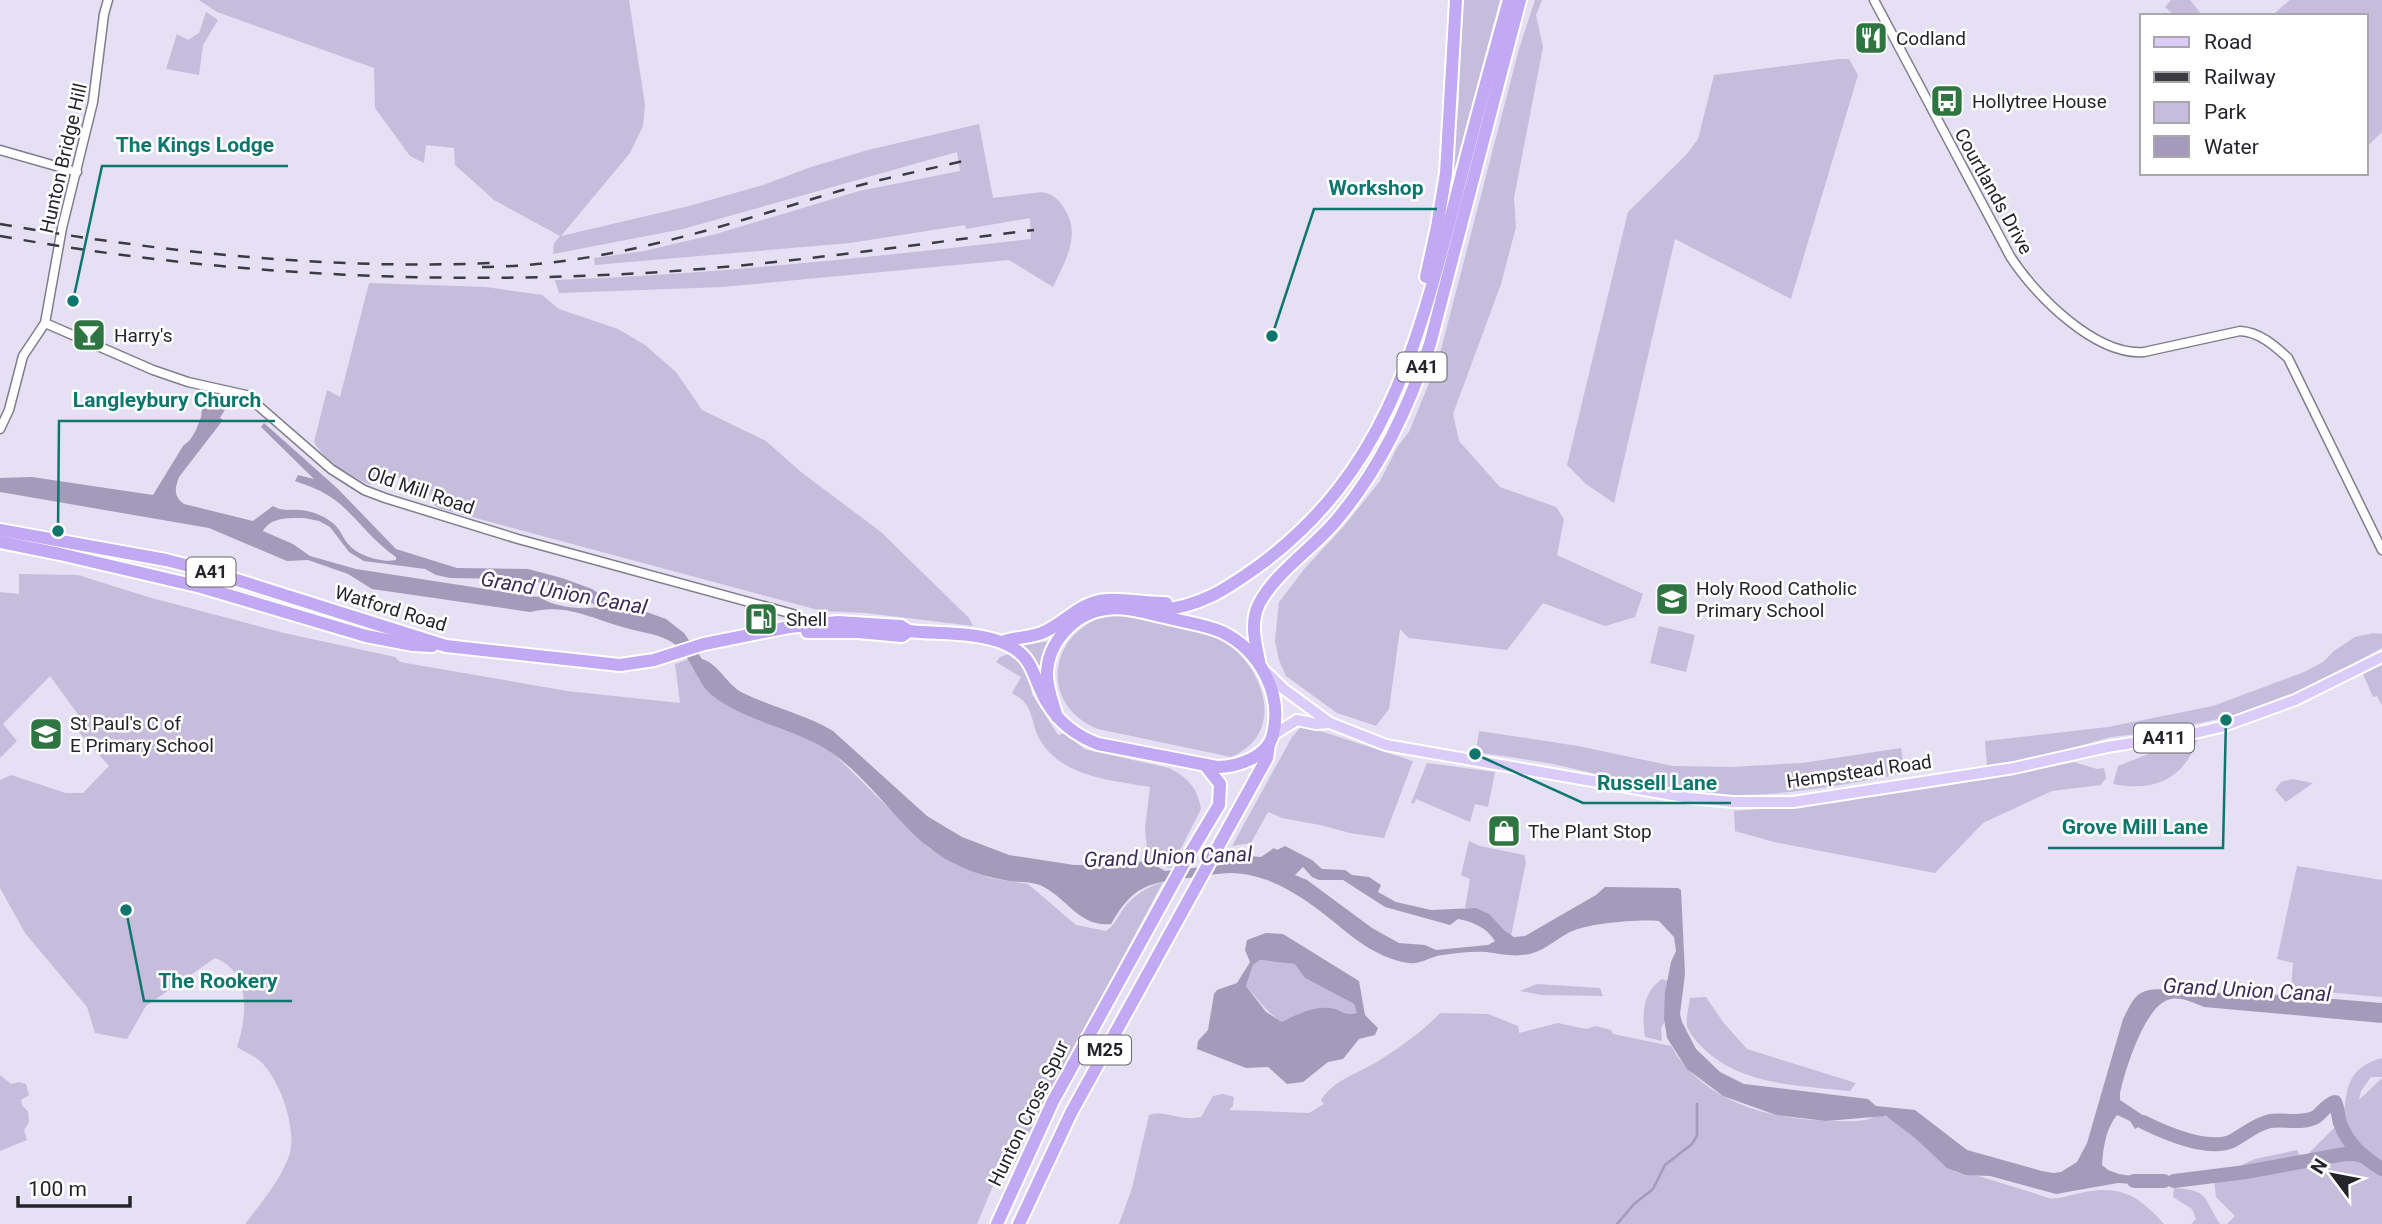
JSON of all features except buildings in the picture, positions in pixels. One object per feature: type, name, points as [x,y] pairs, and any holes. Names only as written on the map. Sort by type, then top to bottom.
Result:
[{"type":"highway","points":[[1398,386],[1423,291],[1442,197],[1449,140],[1456,0]]},
{"type":"highway","name":"A41","points":[[1140,612],[1174,609],[1203,601],[1237,582],[1307,524],[1346,481],[1372,442],[1413,351],[1429,300],[1508,0]]},
{"type":"highway","name":"A41","points":[[1262,666],[1254,626],[1260,602],[1334,523],[1359,491],[1382,457],[1419,376],[1430,344],[1511,30],[1522,0]]},
{"type":"highway","name":"Watford Road","points":[[0,530],[166,560],[205,570],[446,646]]},
{"type":"highway","name":"Watford Road","points":[[0,542],[201,587],[366,636],[413,645],[620,664],[641,663],[704,644],[775,630],[809,629]]},
{"type":"highway","points":[[1012,641],[1040,634],[1076,609],[1104,600],[1119,599],[1156,604],[1186,600],[1206,593],[1267,559]]},
{"type":"highway","points":[[1107,608],[1140,612],[1223,633],[1235,640],[1262,666],[1275,707],[1271,739],[1245,762],[1230,767],[1205,765],[1098,744],[1073,733],[1057,717],[1048,684],[1048,663],[1059,638],[1074,622],[1096,611],[1107,608]]},
{"type":"highway","name":"A41","points":[[809,629],[838,622],[901,626],[909,631],[1012,641],[1034,641],[1058,632],[1074,622]]},
{"type":"highway","name":"A41","points":[[1012,641],[1037,676],[1047,703],[1057,717]]},
{"type":"highway","name":"Hunton Cross Spur","points":[[1019,1224],[1071,1113],[1267,758],[1271,739]]},
{"type":"highway","name":"Hunton Cross Spur","points":[[997,1224],[1053,1101],[1220,803],[1220,784],[1205,765]]},
{"type":"main road","name":"Hempstead Road","points":[[1262,666],[1285,690],[1330,723],[1399,748],[1690,798],[1733,802],[1793,802],[2014,768],[2107,747],[2221,727],[2317,691],[2382,657]]},
{"type":"main road","name":"Hempstead Road","points":[[1271,739],[1297,720],[1316,724],[1330,723]]},
{"type":"street","name":"Hunton Bridge Hill","points":[[45,323],[62,228],[95,91],[108,0]]},
{"type":"street","name":"Courtlands Drive","points":[[1874,0],[2010,256],[2040,292],[2069,322],[2082,331],[2106,345],[2128,351],[2144,352],[2240,331],[2272,343],[2288,358],[2382,550]]},
{"type":"street","points":[[0,150],[77,172]]},
{"type":"street","points":[[0,429],[9,410],[23,356],[45,323]]},
{"type":"street","name":"Old Mill Road","points":[[45,323],[153,370],[188,382],[246,396],[317,458],[364,490],[518,539],[793,614],[809,629]]},
{"type":"green space","points":[[199,0],[629,0],[645,105],[643,126],[630,153],[561,236],[689,206],[868,150],[979,124],[993,198],[1042,192],[1055,197],[1062,205],[1072,228],[1070,248],[1053,287],[1009,260],[723,287],[559,293],[555,280],[734,269],[1031,239],[1030,218],[850,243],[595,265],[594,258],[644,251],[716,234],[859,191],[960,171],[957,152],[683,229],[553,254],[554,243],[560,236],[494,200],[455,165],[454,148],[426,145],[424,163],[410,156],[375,108],[374,68],[217,12]]},
{"type":"green space","points":[[1461,0],[1500,0],[1451,183],[1459,100]]},
{"type":"green space","points":[[1535,0],[1542,0],[1536,15],[1543,47],[1514,198],[1516,227],[1501,284],[1453,414],[1459,441],[1500,487],[1556,507],[1564,519],[1557,555],[1643,594],[1635,617],[1605,626],[1543,603],[1507,650],[1409,638],[1400,629],[1389,709],[1376,726],[1337,713],[1286,676],[1275,641],[1279,602],[1380,481],[1398,446],[1409,432],[1438,361],[1519,49]]},
{"type":"green space","points":[[2171,0],[2190,0],[2201,14],[2173,14],[2165,7]]},
{"type":"green space","points":[[2290,0],[2382,0],[2382,132],[2368,146],[2368,14],[2273,14]]},
{"type":"green space","points":[[206,12],[218,20],[203,45],[199,75],[166,69],[177,34],[188,40],[199,33]]},
{"type":"green space","points":[[1849,59],[1858,75],[1791,299],[1675,239],[1614,503],[1586,484],[1567,465],[1628,212],[1686,155],[1698,139],[1714,75]]},
{"type":"green space","points":[[369,283],[486,287],[542,295],[559,309],[618,329],[645,345],[676,372],[702,410],[766,441],[801,472],[881,532],[969,618],[973,626],[866,613],[822,611],[438,508],[432,503],[429,493],[386,471],[379,473],[370,485],[354,477],[331,462],[314,442],[327,390],[340,397]]},
{"type":"green space","points":[[19,574],[78,575],[148,597],[284,633],[395,657],[400,662],[567,691],[680,703],[675,664],[689,659],[699,680],[761,720],[807,738],[834,754],[930,849],[955,864],[990,878],[1028,884],[1076,925],[1106,931],[1132,899],[1163,882],[1006,1177],[998,1174],[977,1224],[245,1224],[281,1174],[289,1156],[291,1133],[285,1106],[274,1080],[260,1061],[237,1047],[243,1022],[244,996],[235,974],[215,958],[146,1006],[127,1039],[95,1033],[87,1007],[25,933],[0,888],[0,780],[11,775],[66,793],[83,793],[109,766],[74,727],[77,713],[50,676],[3,724],[17,741],[0,758],[0,592],[19,594]]},
{"type":"green space","points":[[1108,615],[1146,619],[1203,632],[1231,646],[1245,660],[1263,695],[1264,713],[1260,730],[1249,745],[1231,757],[1098,729],[1079,718],[1066,703],[1059,687],[1058,669],[1063,652],[1073,637],[1088,624]]},
{"type":"green space","points":[[1659,626],[1695,635],[1686,672],[1650,663]]},
{"type":"green space","points":[[2382,634],[2382,648],[2270,705],[2157,732],[2111,737],[2058,752],[1987,767],[1985,741],[2108,727],[2213,706],[2304,672],[2323,662],[2355,637]]},
{"type":"green space","points":[[1050,641],[1041,667],[1019,645]]},
{"type":"green space","points":[[1011,653],[1028,669],[1032,694],[1058,735],[1065,733],[1084,749],[1169,768],[1191,784],[1201,809],[1171,868],[1148,859],[1145,828],[1150,787],[1088,775],[1073,769],[1048,751],[1037,734],[1028,707],[1012,693],[1021,677],[996,662],[1000,657]]},
{"type":"green space","points":[[2382,664],[2382,706],[2377,696],[2373,697],[2363,674]]},
{"type":"green space","points":[[1308,727],[1413,761],[1384,838],[1282,818],[1268,812],[1251,843],[1232,846],[1292,737],[1300,728]]},
{"type":"green space","points":[[1479,731],[1578,746],[1673,766],[1732,767],[1802,763],[1901,748],[1905,773],[1793,792],[1704,794],[1644,785],[1544,762],[1476,752]]},
{"type":"green space","points":[[2198,739],[2184,764],[2165,780],[2141,786],[2113,784],[2118,766]]},
{"type":"green space","points":[[2074,762],[2097,769],[2104,768],[2106,778],[2101,785],[2052,791],[1983,823],[1935,873],[1774,842],[1735,831],[1734,811],[1905,792]]},
{"type":"green space","points":[[1427,763],[1495,772],[1488,807],[1475,804],[1470,822],[1416,799],[1414,804],[1411,803]]},
{"type":"green space","points":[[2292,779],[2313,783],[2286,802],[2275,790],[2281,782]]},
{"type":"green space","points":[[1469,841],[1480,846],[1524,855],[1526,862],[1511,936],[1486,913],[1465,908],[1470,879],[1461,875]]},
{"type":"green space","points":[[2297,866],[2382,880],[2382,997],[2291,989],[2293,963],[2277,959]]},
{"type":"green space","points":[[1260,960],[1296,964],[1305,978],[1354,1004],[1358,1013],[1349,1014],[1331,1008],[1318,1008],[1283,1023],[1267,1010],[1246,986],[1253,965]]},
{"type":"green space","points":[[1662,979],[1670,982],[1668,1016],[1661,1028],[1662,1041],[1645,1037],[1644,1021],[1645,1005],[1650,991]]},
{"type":"green space","points":[[1537,984],[1600,988],[1603,996],[1542,995],[1520,991]]},
{"type":"green space","points":[[1706,997],[1723,1022],[1747,1049],[1856,1083],[1850,1091],[1791,1085],[1753,1076],[1717,1060],[1702,1047],[1687,1025],[1690,998]]},
{"type":"green space","points":[[1440,1013],[1488,1014],[1518,1026],[1519,1033],[1558,1023],[1586,1029],[1596,1026],[1611,1030],[1613,1034],[1671,1046],[1685,1066],[1702,1082],[1743,1105],[1766,1113],[1813,1120],[1857,1121],[1883,1116],[1903,1126],[1943,1163],[1964,1175],[1975,1175],[2049,1198],[2091,1191],[2115,1191],[2135,1198],[2164,1224],[1119,1224],[1132,1188],[1149,1115],[1161,1113],[1186,1118],[1201,1117],[1213,1096],[1223,1094],[1234,1097],[1233,1106],[1229,1110],[1309,1113],[1324,1104],[1321,1100],[1326,1093],[1345,1078],[1401,1046]]},
{"type":"green space","points":[[2382,1058],[2382,1077],[2371,1077],[2361,1091],[2359,1100],[2382,1078],[2382,1224],[2227,1224],[2235,1216],[2216,1197],[2214,1181],[2229,1179],[2235,1168],[2255,1159],[2297,1150],[2302,1160],[2344,1118],[2351,1079],[2362,1067]]},
{"type":"green space","points":[[0,1075],[11,1084],[26,1084],[29,1095],[21,1100],[28,1112],[29,1122],[24,1130],[27,1140],[0,1151]]},
{"type":"green space","points":[[2174,1188],[2194,1191],[2204,1197],[2220,1224],[2191,1224],[2196,1219],[2192,1209],[2173,1197]]},
{"type":"water","name":"Grand Union Canal","points":[[209,398],[230,401],[220,418],[223,420],[179,477],[176,492],[184,504],[253,521],[273,506],[283,510],[311,512],[334,524],[347,543],[359,553],[378,560],[396,560],[396,557],[379,544],[335,500],[321,491],[295,481],[298,475],[314,479],[261,427],[264,423],[337,488],[396,549],[457,568],[528,569],[562,578],[666,619],[684,633],[702,659],[713,665],[737,689],[833,731],[927,816],[962,837],[1009,855],[1074,865],[1148,861],[1165,871],[1222,865],[1238,855],[1261,857],[1274,848],[1277,850],[1285,846],[1312,860],[1322,869],[1345,870],[1352,875],[1369,877],[1381,885],[1378,892],[1396,902],[1431,910],[1476,908],[1489,914],[1514,937],[1525,936],[1596,895],[1605,887],[1678,888],[1681,890],[1685,974],[1680,1014],[1696,1049],[1720,1072],[1744,1084],[1868,1099],[1876,1106],[1915,1110],[1967,1150],[2053,1173],[2061,1172],[2077,1162],[2087,1143],[2123,1019],[2130,1004],[2147,990],[2265,994],[2382,1003],[2382,1023],[2204,1007],[2171,999],[2153,1012],[2145,1025],[2131,1055],[2120,1094],[2120,1100],[2159,1126],[2158,1134],[2140,1126],[2135,1129],[2130,1121],[2117,1115],[2108,1132],[2102,1159],[2102,1165],[2108,1170],[2152,1179],[2152,1185],[2118,1183],[2056,1194],[1990,1176],[1965,1175],[1947,1168],[1914,1137],[1886,1116],[1826,1121],[1776,1115],[1723,1096],[1687,1069],[1667,1038],[1664,1018],[1665,992],[1676,951],[1674,937],[1659,921],[1614,922],[1589,926],[1565,934],[1533,953],[1515,955],[1470,952],[1408,963],[1388,958],[1370,949],[1289,890],[1261,878],[1231,873],[1151,885],[1134,894],[1111,924],[1100,924],[1081,916],[1040,885],[984,875],[944,858],[914,834],[861,778],[832,753],[803,737],[741,713],[713,696],[702,685],[687,657],[665,638],[568,611],[556,609],[530,612],[372,589],[348,574],[308,560],[287,561],[209,528],[0,492],[0,478],[32,477],[153,495],[196,430],[203,401]],"holes":[[[304,518],[330,527],[349,552],[364,561],[425,569],[450,578],[535,581],[560,589],[537,597],[356,569],[310,556],[293,544],[263,531],[275,521]],[[550,594],[583,598],[599,607],[569,607],[541,598]],[[1303,867],[1319,880],[1343,880],[1385,907],[1450,925],[1458,919],[1469,921],[1483,929],[1495,941],[1488,945],[1436,950],[1425,945],[1399,943],[1372,928],[1307,880],[1295,875]]]},
{"type":"water","points":[[1266,933],[1283,934],[1359,981],[1365,1015],[1378,1028],[1375,1035],[1359,1039],[1343,1059],[1328,1062],[1303,1082],[1287,1084],[1268,1067],[1246,1068],[1197,1049],[1198,1041],[1208,1030],[1214,994],[1217,990],[1237,983],[1250,962],[1245,950],[1247,940]],"holes":[[[1260,960],[1295,964],[1305,978],[1354,1004],[1357,1013],[1318,1008],[1282,1022],[1266,1012],[1246,986],[1253,965]]]},
{"type":"waterway","points":[[2143,1122],[2187,1140],[2222,1144],[2265,1122],[2314,1118],[2335,1102],[2347,1138],[2362,1155],[2382,1169]]},
{"type":"waterway","points":[[1617,1224],[1634,1204],[1653,1189],[1665,1165],[1692,1144],[1697,1136],[1697,1104]]},
{"type":"waterway","points":[[2174,1181],[2246,1172],[2345,1154],[2362,1156]]},
{"type":"waterway","points":[[2134,1181],[2164,1181]]},
{"type":"railway","points":[[482,267],[574,260],[619,252],[707,230],[854,187],[963,161]]},
{"type":"railway","points":[[0,224],[122,243],[244,257],[368,264],[491,263]]},
{"type":"railway","points":[[0,236],[164,260],[246,268],[329,274],[495,278],[707,269],[1034,230]]},
{"type":"place","name":"Codland","points":[[1871,38]]},
{"type":"place","name":"Hollytree House","points":[[1947,101]]},
{"type":"place","name":"The Kings Lodge","points":[[73,301]]},
{"type":"place","name":"Harry's","points":[[89,335]]},
{"type":"place","name":"Workshop","points":[[1272,336]]},
{"type":"place","name":"Langleybury Church","points":[[58,531]]},
{"type":"place","name":"Holy Rood Catholic Primary School","points":[[1672,599]]},
{"type":"place","name":"Shell","points":[[761,619]]},
{"type":"place","name":"Grove Mill Lane","points":[[2226,720]]},
{"type":"place","name":"St Paul's C of E Primary School","points":[[46,734]]},
{"type":"place","name":"Russell Lane","points":[[1475,754]]},
{"type":"place","name":"The Plant Stop","points":[[1504,831]]},
{"type":"place","name":"The Rookery","points":[[126,910]]}]
